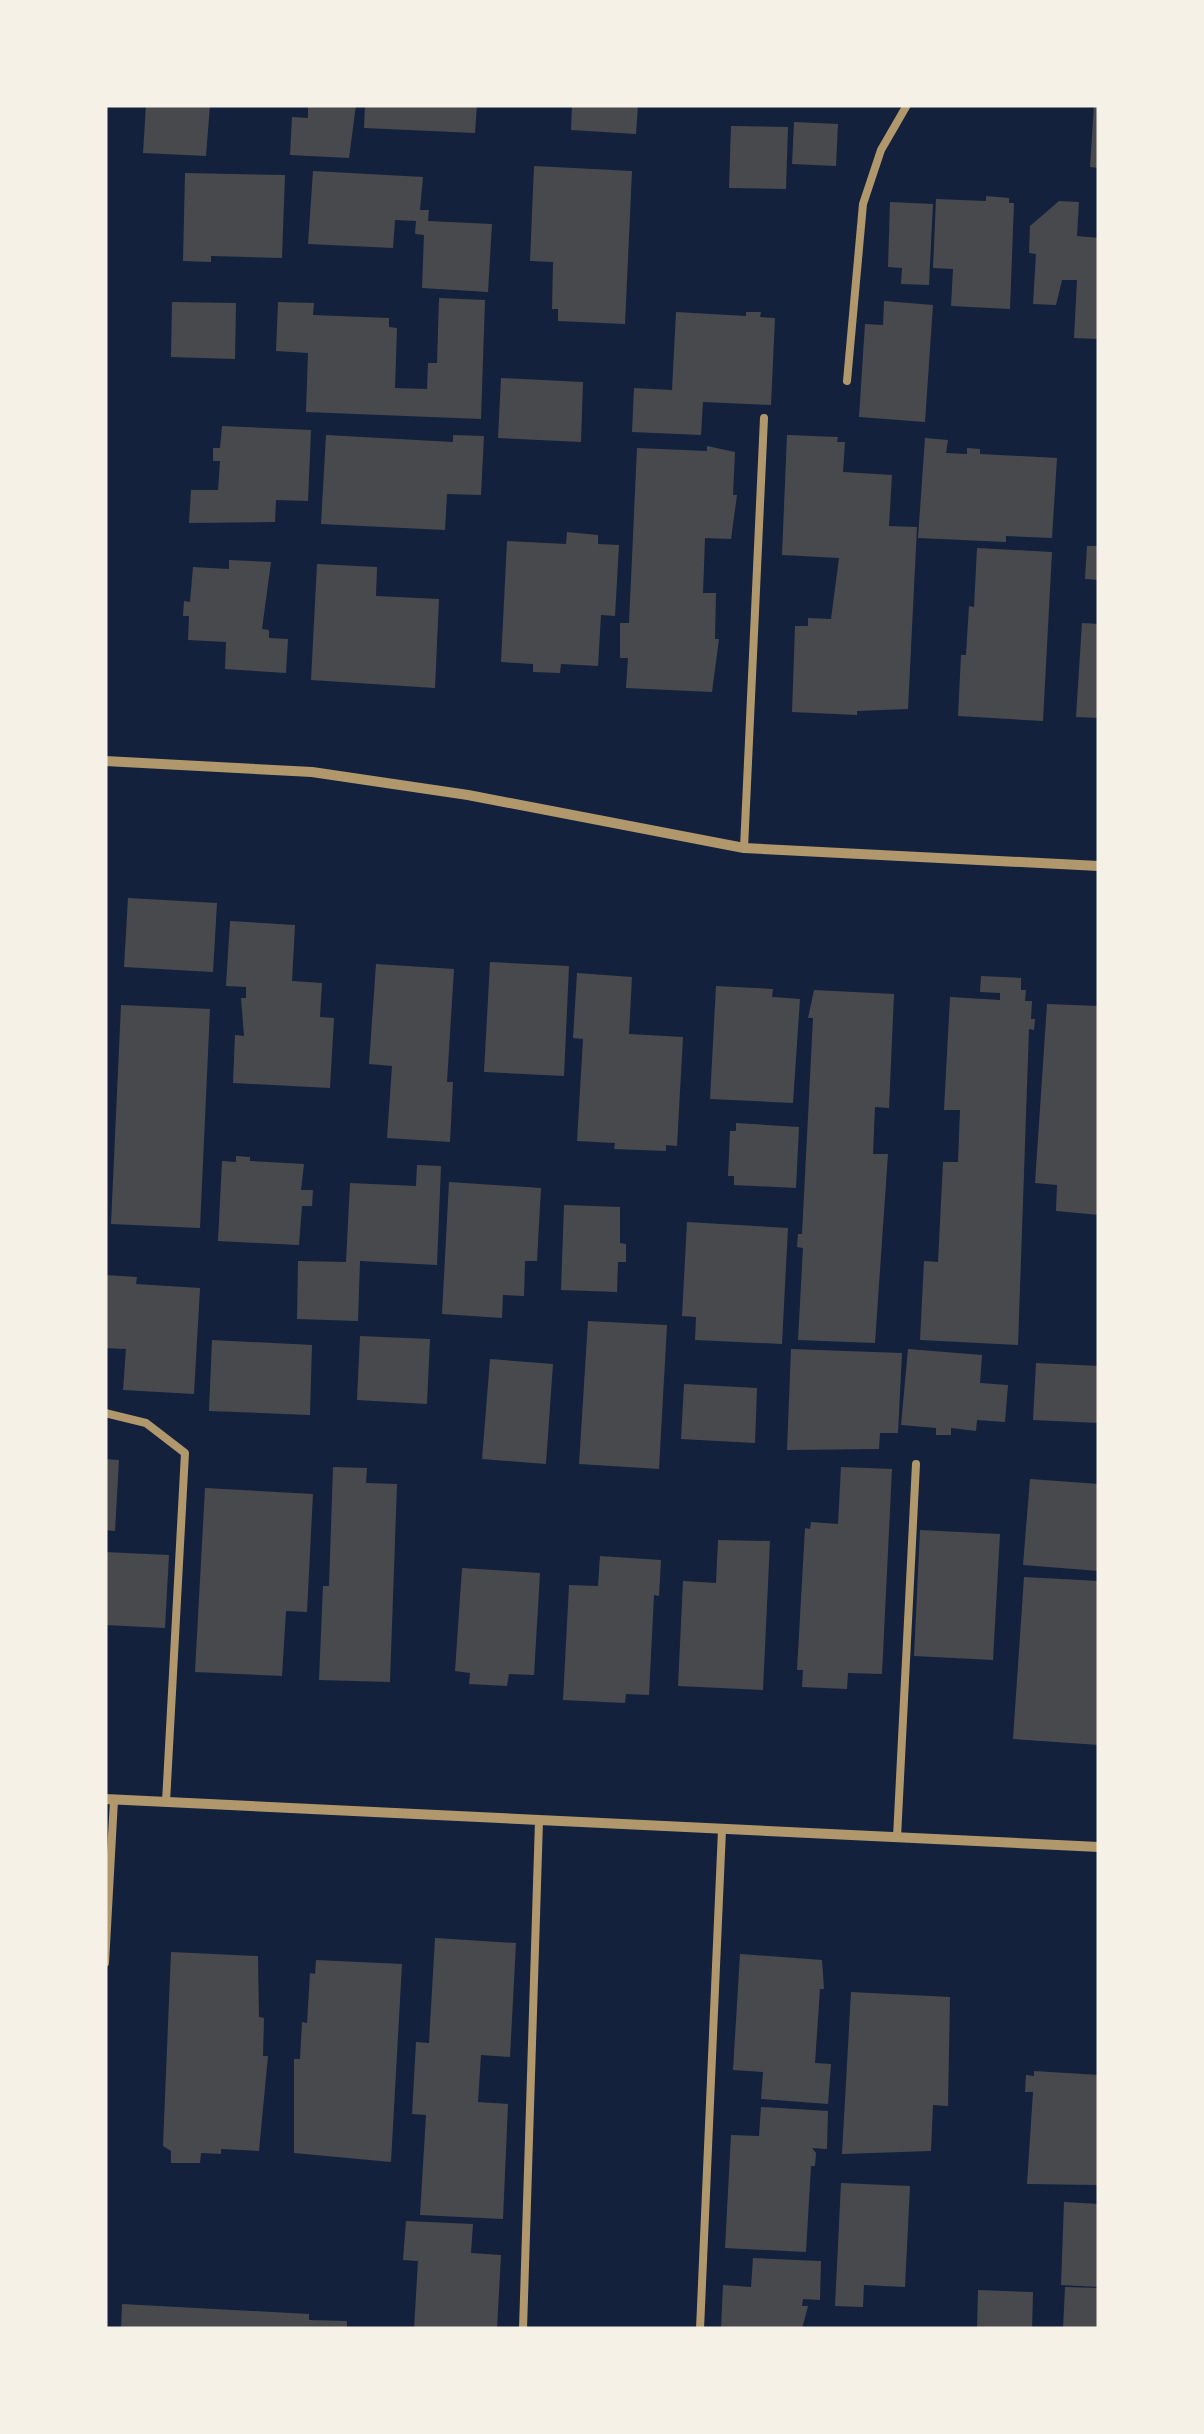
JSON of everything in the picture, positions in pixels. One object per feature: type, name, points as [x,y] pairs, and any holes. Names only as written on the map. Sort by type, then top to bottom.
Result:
[{"type":"street","points":[[105,761],[312,772],[468,795],[610,826],[744,848],[1099,866]]},
{"type":"street","points":[[109,1800],[1099,1847]]},
{"type":"lane","points":[[847,381],[863,204],[881,150],[907,105]]},
{"type":"lane","points":[[744,848],[764,418]]},
{"type":"lane","points":[[105,1412],[146,1423],[185,1454],[166,1802]]},
{"type":"lane","points":[[897,1837],[916,1464]]},
{"type":"lane","points":[[105,1963],[109,1800]]},
{"type":"lane","points":[[523,2329],[540,1821]]},
{"type":"lane","points":[[700,2329],[722,1830]]},
{"type":"building","points":[[146,105],[210,105],[206,156],[143,153]]},
{"type":"building","points":[[308,105],[356,105],[349,158],[290,155],[292,117],[308,118]]},
{"type":"building","points":[[365,105],[477,105],[475,133],[364,128]]},
{"type":"building","points":[[572,105],[638,105],[636,134],[571,130]]},
{"type":"building","points":[[1094,105],[1099,105],[1099,168],[1090,167]]},
{"type":"building","points":[[794,122],[838,124],[836,166],[792,164]]},
{"type":"building","points":[[731,126],[788,127],[786,189],[729,188]]},
{"type":"building","points":[[534,166],[632,171],[625,324],[558,321],[558,309],[552,309],[553,262],[530,261]]},
{"type":"building","points":[[313,171],[423,177],[420,210],[429,210],[428,221],[492,224],[488,292],[422,288],[424,235],[415,234],[416,221],[395,220],[393,248],[308,244]]},
{"type":"building","points":[[185,173],[285,175],[282,258],[211,256],[211,262],[183,261]]},
{"type":"building","points":[[986,196],[1009,198],[1009,203],[1014,203],[1010,309],[951,306],[953,269],[933,268],[936,199],[986,201]]},
{"type":"building","points":[[1059,201],[1079,202],[1077,236],[1099,238],[1099,339],[1074,338],[1077,280],[1062,280],[1056,305],[1033,304],[1036,254],[1029,253],[1030,226]]},
{"type":"building","points":[[890,202],[933,204],[929,285],[901,284],[902,268],[888,267]]},
{"type":"building","points":[[439,298],[485,300],[481,419],[306,412],[308,353],[276,351],[278,302],[314,303],[313,315],[389,318],[389,327],[397,328],[395,388],[427,389],[428,363],[437,363]]},
{"type":"building","points":[[884,301],[933,305],[925,422],[859,417],[865,324],[883,325]]},
{"type":"building","points":[[172,302],[236,303],[235,359],[171,357]]},
{"type":"building","points":[[676,312],[746,316],[746,312],[761,312],[760,317],[775,318],[771,405],[703,402],[701,435],[632,432],[634,388],[672,390]]},
{"type":"building","points":[[501,378],[583,382],[581,442],[498,438]]},
{"type":"building","points":[[222,426],[311,430],[308,501],[276,500],[275,522],[189,523],[191,490],[218,490],[220,461],[213,461],[213,448],[220,448]]},
{"type":"building","points":[[326,435],[453,442],[453,435],[484,436],[481,495],[447,494],[445,530],[321,524]]},
{"type":"building","points":[[787,435],[838,437],[837,442],[845,442],[843,472],[892,475],[889,526],[917,527],[908,709],[857,711],[857,715],[792,712],[795,626],[808,626],[808,618],[831,619],[839,558],[782,555]]},
{"type":"building","points":[[925,438],[948,440],[946,453],[967,454],[967,448],[980,449],[980,454],[1057,458],[1052,538],[1006,536],[1006,542],[918,538]]},
{"type":"building","points":[[707,446],[735,452],[733,495],[737,495],[731,539],[705,538],[703,593],[716,593],[715,639],[719,639],[712,692],[626,688],[628,658],[620,658],[620,623],[629,623],[637,448],[707,451]]},
{"type":"building","points":[[567,532],[598,535],[598,544],[619,545],[615,616],[601,615],[598,666],[561,664],[560,673],[533,672],[533,664],[501,662],[507,541],[566,544]]},
{"type":"building","points":[[1087,546],[1099,546],[1099,580],[1085,579]]},
{"type":"building","points":[[977,548],[1052,552],[1043,721],[958,716],[961,655],[966,655],[969,606],[974,607]]},
{"type":"building","points":[[229,560],[271,562],[262,629],[269,630],[269,638],[288,639],[286,673],[225,669],[226,642],[188,640],[189,616],[183,616],[184,601],[190,602],[193,567],[229,569]]},
{"type":"building","points":[[317,564],[377,567],[376,596],[439,599],[435,688],[311,680]]},
{"type":"building","points":[[1082,623],[1099,624],[1099,718],[1076,717]]},
{"type":"building","points":[[128,898],[217,903],[213,972],[124,967]]},
{"type":"building","points":[[230,921],[295,925],[292,981],[322,983],[320,1017],[334,1018],[330,1088],[233,1083],[235,1035],[244,1036],[241,998],[246,998],[246,987],[226,986]]},
{"type":"building","points":[[490,962],[569,966],[564,1076],[484,1072]]},
{"type":"building","points":[[376,964],[454,969],[447,1082],[453,1082],[450,1142],[387,1138],[392,1066],[369,1064]]},
{"type":"building","points":[[577,973],[632,977],[629,1034],[683,1037],[677,1146],[666,1145],[666,1151],[614,1149],[615,1143],[577,1141],[583,1039],[573,1038]]},
{"type":"building","points":[[981,976],[1021,978],[1021,990],[1026,990],[1025,1001],[1032,1001],[1031,1019],[1035,1019],[1034,1030],[1029,1029],[1018,1345],[920,1340],[924,1261],[938,1262],[943,1162],[958,1162],[960,1110],[944,1110],[950,997],[1000,1000],[1000,993],[980,992]]},
{"type":"building","points":[[716,986],[773,989],[772,997],[800,999],[793,1103],[710,1099]]},
{"type":"building","points":[[814,990],[894,994],[889,1108],[875,1107],[873,1154],[888,1154],[875,1343],[798,1340],[803,1248],[797,1247],[798,1234],[802,1234],[813,1018],[808,1018]]},
{"type":"building","points":[[1047,1004],[1099,1006],[1099,1215],[1056,1211],[1057,1185],[1035,1183]]},
{"type":"building","points":[[121,1005],[210,1009],[200,1228],[111,1224]]},
{"type":"building","points":[[736,1123],[799,1127],[796,1188],[734,1185],[734,1176],[728,1176],[730,1131],[736,1131]]},
{"type":"building","points":[[236,1156],[250,1157],[250,1161],[304,1164],[301,1190],[313,1190],[312,1206],[302,1206],[299,1245],[218,1241],[222,1161],[236,1162]]},
{"type":"building","points":[[417,1165],[441,1166],[437,1265],[360,1261],[358,1321],[297,1319],[298,1261],[346,1262],[350,1183],[416,1186]]},
{"type":"building","points":[[449,1182],[541,1188],[537,1261],[525,1261],[524,1296],[503,1295],[502,1318],[442,1314]]},
{"type":"building","points":[[564,1205],[620,1207],[620,1243],[626,1244],[626,1262],[618,1262],[617,1292],[561,1290]]},
{"type":"building","points":[[687,1222],[788,1228],[782,1344],[695,1340],[696,1317],[682,1316]]},
{"type":"building","points":[[105,1275],[137,1277],[136,1284],[200,1288],[194,1394],[123,1390],[126,1349],[105,1348]]},
{"type":"building","points":[[588,1321],[667,1325],[659,1469],[579,1464]]},
{"type":"building","points":[[360,1336],[430,1339],[427,1404],[357,1400]]},
{"type":"building","points":[[212,1340],[312,1345],[310,1415],[209,1411]]},
{"type":"building","points":[[791,1349],[902,1353],[898,1433],[880,1433],[879,1449],[787,1450]]},
{"type":"building","points":[[908,1349],[982,1355],[980,1383],[1008,1385],[1005,1422],[977,1420],[976,1431],[951,1428],[951,1435],[936,1435],[936,1428],[901,1425]]},
{"type":"building","points":[[490,1359],[553,1364],[546,1464],[482,1459]]},
{"type":"building","points":[[1036,1363],[1099,1366],[1099,1423],[1033,1420]]},
{"type":"building","points":[[684,1384],[757,1388],[755,1443],[681,1439]]},
{"type":"building","points":[[105,1459],[119,1460],[115,1531],[105,1530]]},
{"type":"building","points":[[333,1467],[367,1468],[366,1483],[397,1484],[390,1682],[319,1680],[323,1586],[329,1586]]},
{"type":"building","points":[[841,1467],[892,1469],[882,1674],[848,1673],[847,1689],[802,1687],[803,1670],[797,1670],[805,1528],[810,1529],[811,1522],[838,1524]]},
{"type":"building","points":[[1030,1479],[1099,1484],[1099,1571],[1023,1565]]},
{"type":"building","points":[[205,1488],[313,1494],[307,1612],[286,1611],[282,1676],[195,1672]]},
{"type":"building","points":[[920,1530],[1000,1534],[993,1660],[914,1656]]},
{"type":"building","points":[[718,1540],[770,1541],[763,1690],[678,1686],[683,1581],[716,1583]]},
{"type":"building","points":[[105,1552],[169,1555],[165,1628],[105,1625]]},
{"type":"building","points":[[600,1556],[661,1560],[659,1596],[654,1595],[649,1695],[626,1694],[625,1703],[563,1700],[569,1585],[598,1586]]},
{"type":"building","points":[[462,1568],[540,1573],[534,1675],[509,1674],[507,1686],[469,1684],[470,1673],[455,1671]]},
{"type":"building","points":[[1024,1577],[1099,1581],[1099,1745],[1013,1739]]},
{"type":"building","points":[[435,1938],[516,1943],[510,2057],[481,2055],[478,2102],[508,2104],[503,2219],[420,2215],[426,2115],[412,2114],[416,2042],[429,2043]]},
{"type":"building","points":[[171,1952],[258,1956],[259,2017],[264,2018],[263,2056],[268,2056],[259,2151],[221,2149],[221,2154],[201,2153],[200,2163],[171,2163],[171,2151],[163,2146]]},
{"type":"building","points":[[740,1954],[822,1960],[824,1989],[820,1989],[815,2063],[831,2064],[828,2104],[761,2099],[763,2072],[733,2070]]},
{"type":"building","points":[[316,1960],[402,1964],[391,2162],[294,2153],[294,2059],[300,2059],[302,2022],[307,2023],[310,1973],[315,1974]]},
{"type":"building","points":[[851,1992],[950,1997],[948,2106],[933,2105],[931,2151],[842,2154]]},
{"type":"building","points":[[1034,2071],[1099,2075],[1099,2185],[1027,2184],[1033,2092],[1025,2092],[1026,2075],[1034,2076]]},
{"type":"building","points":[[761,2107],[828,2111],[827,2149],[812,2148],[816,2153],[815,2166],[811,2166],[806,2252],[725,2248],[731,2135],[759,2136]]},
{"type":"building","points":[[841,2183],[910,2186],[905,2287],[864,2285],[863,2307],[835,2306]]},
{"type":"building","points":[[1064,2202],[1099,2204],[1099,2287],[1061,2285]]},
{"type":"building","points":[[406,2221],[473,2224],[471,2253],[501,2255],[497,2329],[414,2329],[418,2261],[403,2260]]},
{"type":"building","points":[[753,2258],[821,2261],[820,2300],[803,2299],[802,2306],[808,2306],[802,2329],[721,2329],[723,2285],[751,2287]]},
{"type":"building","points":[[1065,2287],[1099,2288],[1099,2329],[1063,2329]]},
{"type":"building","points":[[978,2290],[1033,2292],[1032,2329],[977,2329]]},
{"type":"building","points":[[122,2304],[309,2314],[309,2320],[347,2321],[347,2329],[121,2329]]}]
